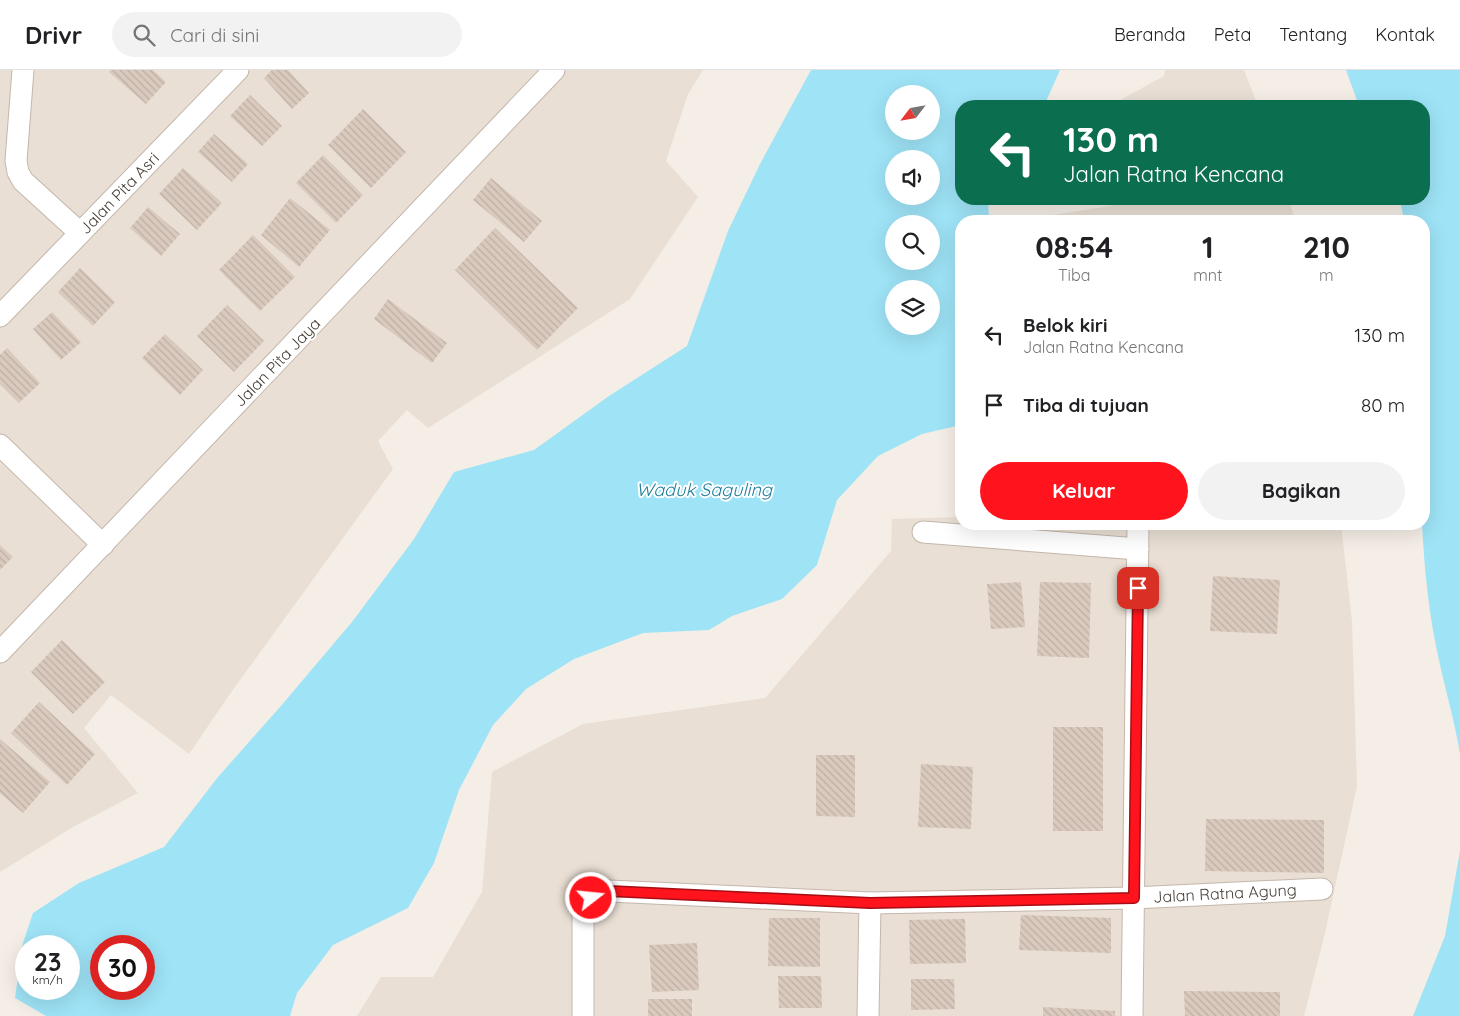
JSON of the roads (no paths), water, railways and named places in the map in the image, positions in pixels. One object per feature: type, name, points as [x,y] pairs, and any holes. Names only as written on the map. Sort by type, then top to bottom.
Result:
[{"type":"street","points":[[23,70],[16,161],[18,172],[23,181],[80,233]]},
{"type":"street","name":"Jalan Pita Asri","points":[[0,316],[238,70]]},
{"type":"street","name":"Jalan Pita Jaya","points":[[0,652],[554,70]]},
{"type":"street","points":[[0,445],[103,545]]},
{"type":"street","points":[[1132,1016],[1138,530]]},
{"type":"street","points":[[923,532],[1138,549]]},
{"type":"street","name":"Jalan Ratna Agung","points":[[583,1016],[582,914],[591,898],[608,891],[870,903],[1134,898],[1322,889]]},
{"type":"street","points":[[868,1016],[870,903]]},
{"type":"water","name":"Waduk Saguling","points":[[811,70],[1060,70],[1047,100],[955,100],[955,205],[988,205],[989,215],[955,215],[955,426],[922,434],[878,456],[837,500],[817,565],[782,599],[732,616],[709,630],[643,633],[574,659],[526,689],[493,725],[459,790],[434,863],[408,908],[333,945],[297,993],[290,1016],[46,1016],[18,1000],[80,1000],[80,935],[26,935],[33,913],[79,883],[164,847],[218,777],[352,622],[414,539],[454,472],[534,450],[609,396],[687,346],[728,231],[760,164]]},
{"type":"water","points":[[1346,70],[1460,70],[1460,754],[1433,631],[1422,530],[1430,530],[1430,215],[1403,215],[1401,205],[1430,205],[1430,100],[1357,100]]},
{"type":"water","points":[[1460,851],[1460,1016],[1413,1016],[1445,936]]}]
